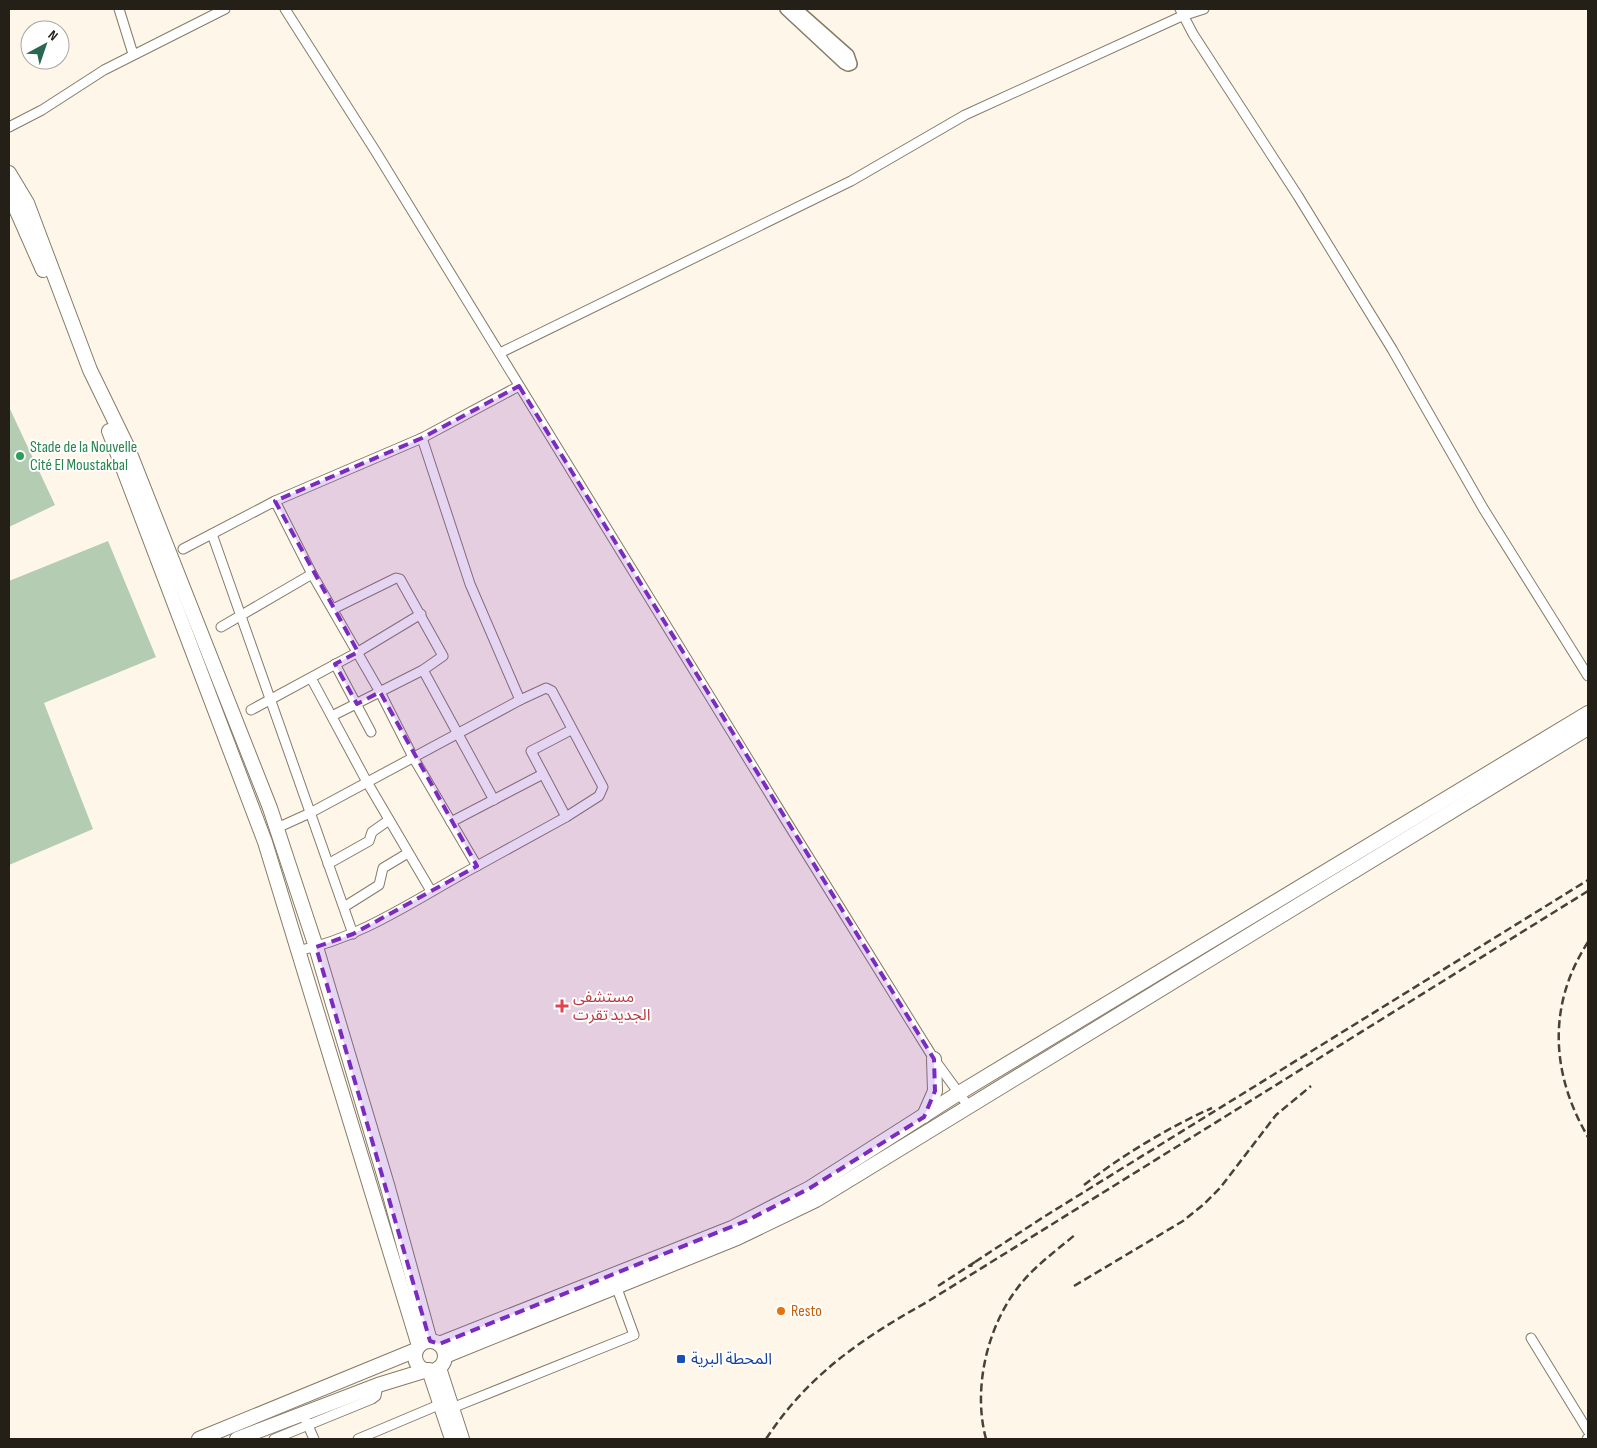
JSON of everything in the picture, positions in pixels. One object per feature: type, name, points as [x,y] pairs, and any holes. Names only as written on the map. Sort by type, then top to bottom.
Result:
[{"type":"main road","points":[[9,173],[27,203],[90,370],[277,828],[316,947],[388,1188],[430,1356]]},
{"type":"main road","points":[[9,193],[122,448]]},
{"type":"main road","points":[[150,520],[265,842],[297,951],[430,1356],[447,1406],[462,1439]]},
{"type":"main road","points":[[614,1281],[738,1238],[786,1217],[969,1107],[1150,987],[1588,714]]},
{"type":"main road","points":[[199,1439],[430,1356],[614,1281],[776,1206],[853,1162],[959,1093],[1150,987],[1588,728]]},
{"type":"main road","points":[[924,1117],[936,1087],[934,1059]]},
{"type":"main road","points":[[237,1439],[306,1420],[378,1385],[430,1356]]},
{"type":"main road","points":[[447,1406],[452,1439]]},
{"type":"street","points":[[119,9],[133,54]]},
{"type":"street","points":[[9,127],[133,54],[225,9]]},
{"type":"street","points":[[285,9],[500,353],[934,1059],[969,1107]]},
{"type":"street","points":[[786,9],[844,63],[851,64],[850,58],[796,9]]},
{"type":"street","points":[[500,353],[851,181],[965,115],[1181,12],[1204,9]]},
{"type":"street","points":[[1181,12],[1298,196],[1392,349],[1483,508],[1588,676]]},
{"type":"street","points":[[183,549],[275,501],[422,438],[461,419],[519,386]]},
{"type":"street","points":[[422,438],[470,584],[520,700]]},
{"type":"street","points":[[275,501],[312,574],[358,652],[413,757],[477,866]]},
{"type":"street","points":[[212,534],[353,934]]},
{"type":"street","points":[[221,627],[312,574]]},
{"type":"street","points":[[332,716],[424,670],[443,656],[402,580],[398,578],[333,609]]},
{"type":"street","points":[[251,710],[358,652],[421,614]]},
{"type":"street","points":[[335,664],[371,732]]},
{"type":"street","points":[[424,670],[456,733],[494,800]]},
{"type":"street","points":[[311,678],[367,782],[431,891]]},
{"type":"street","points":[[277,828],[310,813],[456,733],[546,688],[549,689],[603,787],[599,796],[566,817],[353,934],[316,947],[297,951]]},
{"type":"street","points":[[566,817],[532,752],[571,730]]},
{"type":"street","points":[[451,822],[543,774]]},
{"type":"street","points":[[328,864],[368,841],[372,832],[390,820]]},
{"type":"street","points":[[344,907],[379,885],[383,868],[408,853]]},
{"type":"street","points":[[358,1439],[634,1334],[614,1281]]},
{"type":"street","points":[[1531,1338],[1588,1431]]},
{"type":"street","points":[[274,1439],[306,1420],[314,1439]]},
{"type":"highlighted area","points":[[519,386],[934,1059],[935,1091],[924,1117],[810,1188],[746,1221],[439,1344],[430,1341],[316,947],[353,934],[477,866],[380,692],[357,704],[335,664],[358,652],[275,501],[422,438]]},
{"type":"green space","name":"Stade de la Nouvelle Cité El Moustakbal","points":[[9,407],[55,505],[9,527]]},
{"type":"green space","points":[[108,541],[156,657],[44,703],[93,829],[9,865],[9,581]]},
{"type":"railway","points":[[975,1262],[1042,1218],[1588,880]]},
{"type":"railway","points":[[766,1439],[782,1416],[818,1377],[880,1330],[1588,891]]},
{"type":"railway","points":[[1588,942],[1565,990],[1560,1015],[1559,1040],[1561,1064],[1567,1089],[1588,1137]]},
{"type":"railway","points":[[1074,1286],[1183,1221],[1203,1205],[1220,1188],[1276,1115],[1311,1086]]},
{"type":"railway","points":[[1084,1185],[1146,1143],[1212,1108]]},
{"type":"railway","points":[[986,1439],[982,1419],[982,1377],[992,1335],[1011,1296],[1024,1280],[1042,1262],[1076,1234]]},
{"type":"railway","points":[[938,1286],[975,1262],[971,1266]]},
{"type":"place","name":"Stade de la Nouvelle Cité El Moustakbal","points":[[20,456]]},
{"type":"place","name":"مستشفى الجديد تقرت","points":[[562,1006]]},
{"type":"place","name":"Resto","points":[[781,1311]]},
{"type":"place","name":"المحطة البرية","points":[[681,1359]]}]
